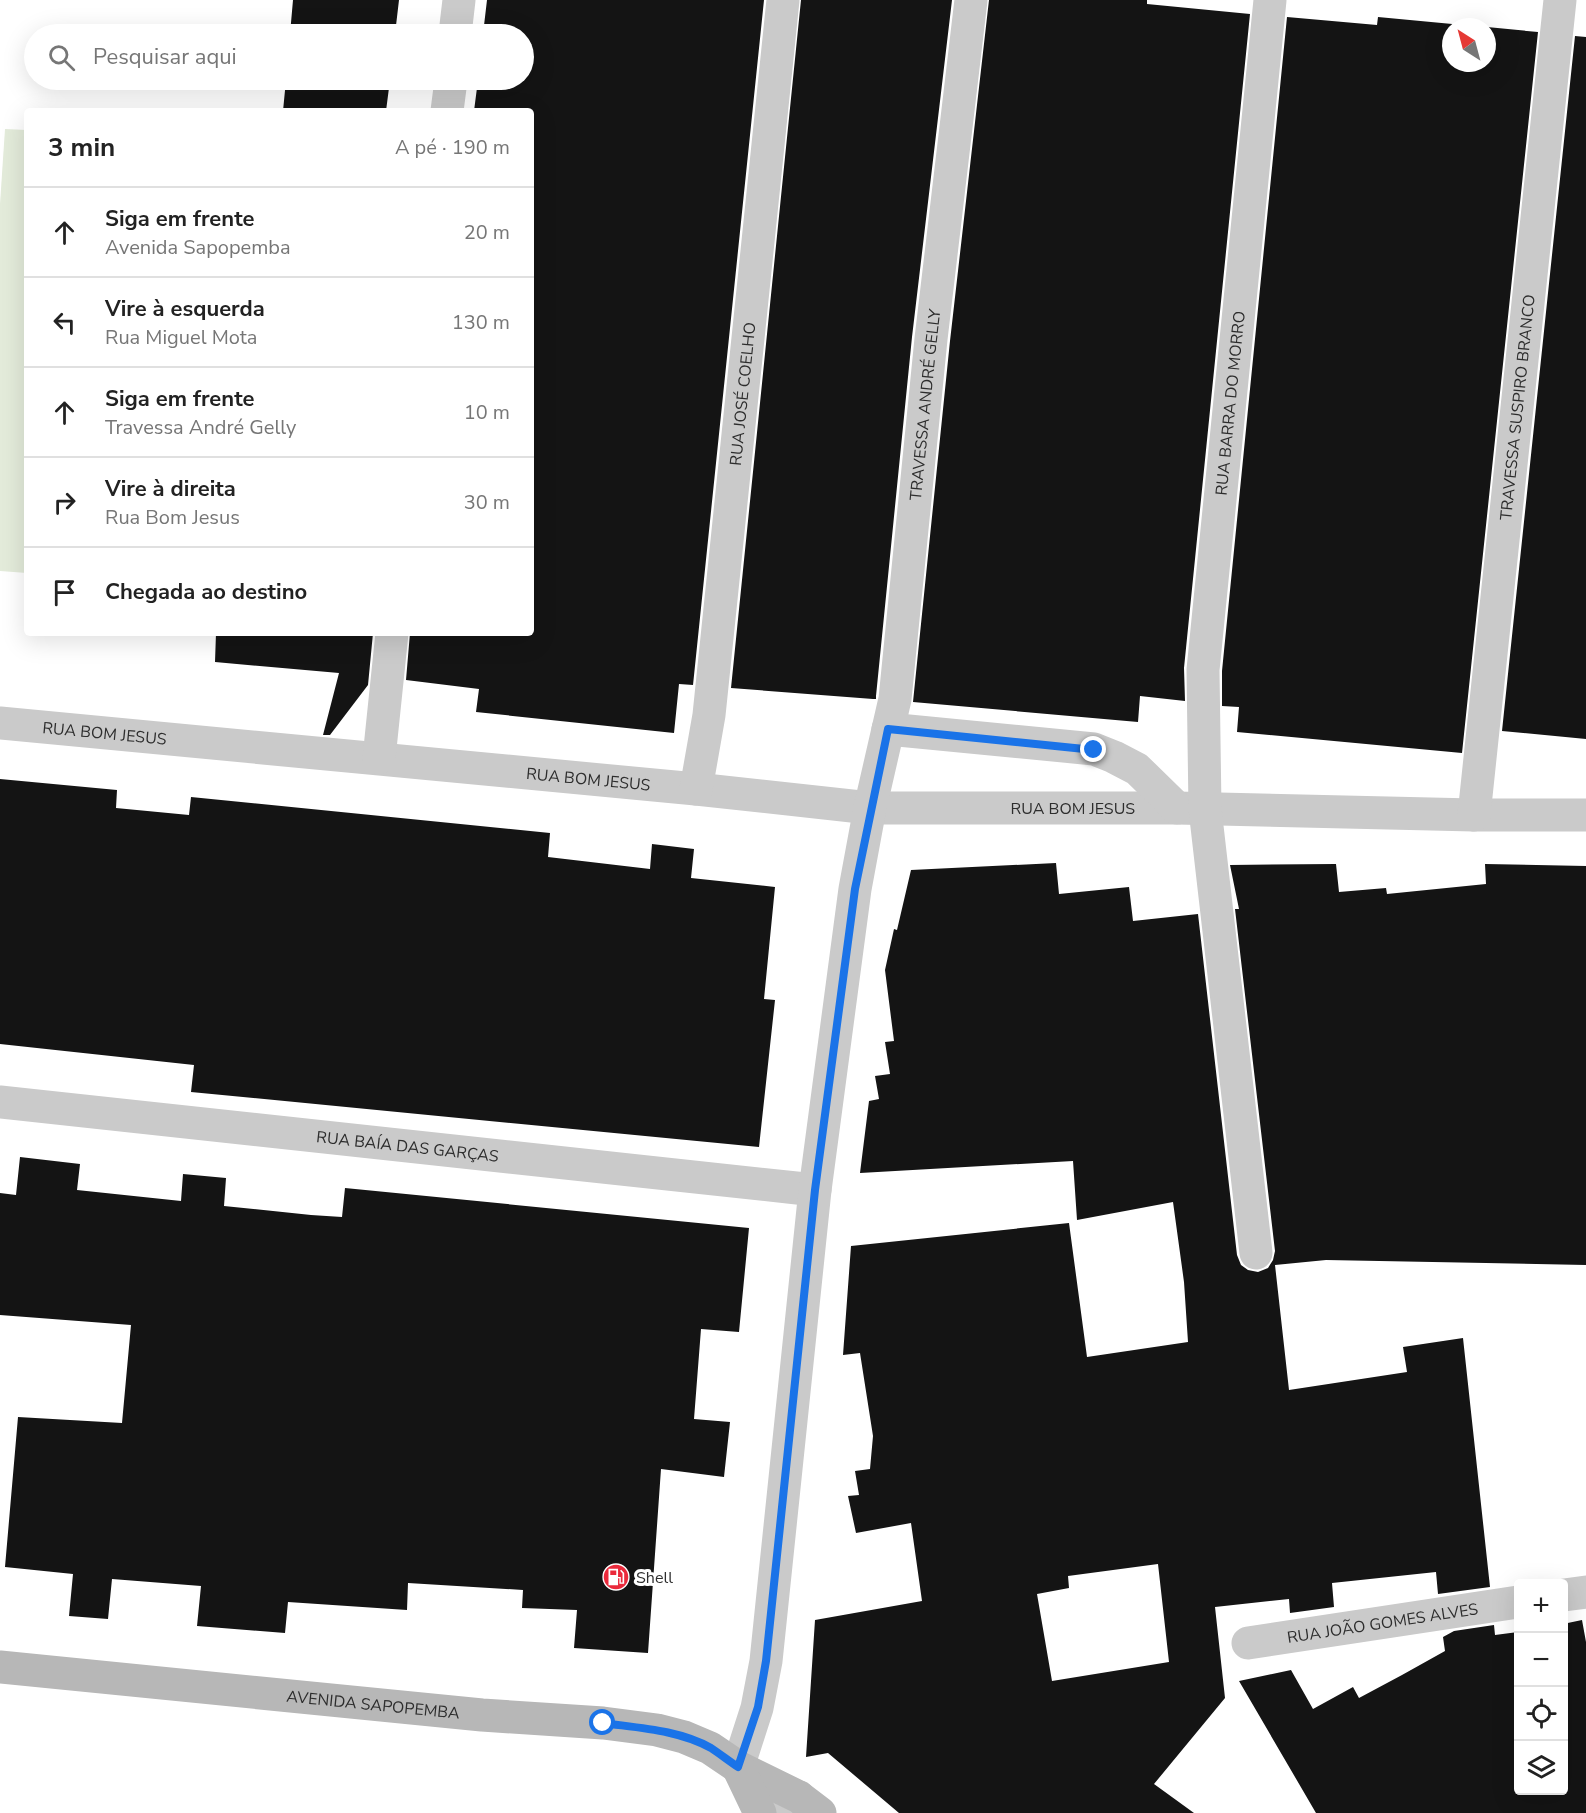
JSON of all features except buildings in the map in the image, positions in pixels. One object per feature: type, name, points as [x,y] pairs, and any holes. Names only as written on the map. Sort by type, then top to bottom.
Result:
[{"type":"main road","name":"AVENIDA SAPOPEMBA","points":[[0,1667],[657,1730],[684,1737],[710,1748],[801,1808]]},
{"type":"main road","points":[[738,1767],[760,1813]]},
{"type":"street","points":[[456,24],[459,0]]},
{"type":"street","name":"RUA JOSÉ COELHO","points":[[696,789],[710,703],[783,0]]},
{"type":"street","name":"TRAVESSA ANDRÉ GELLY","points":[[738,1767],[758,1707],[766,1661],[815,1190],[855,889],[870,808],[895,699],[931,339],[970,0]]},
{"type":"street","name":"RUA BARRA DO MORRO","points":[[1256,1254],[1191,808],[1270,0]]},
{"type":"street","name":"TRAVESSA SUSPIRO BRANCO","points":[[1474,815],[1560,0]]},
{"type":"street","points":[[447,108],[450,90]]},
{"type":"street","points":[[378,758],[392,636]]},
{"type":"street","name":"RUA BOM JESUS","points":[[0,723],[696,789],[870,808],[1191,808],[1474,815],[1586,815]]},
{"type":"street","name":"RUA BOM JESUS","points":[[888,729],[1094,750],[1114,757],[1137,770],[1191,808]]},
{"type":"street","name":"RUA BAÍA DAS GARÇAS","points":[[0,1102],[815,1190]]},
{"type":"street","points":[[1568,1595],[1586,1592]]},
{"type":"street","name":"RUA JOÃO GOMES ALVES","points":[[1248,1643],[1514,1603]]},
{"type":"green space","points":[[5,129],[24,130],[24,573],[0,571],[0,204]]},
{"type":"place","name":"Shell","points":[[616,1577]]},
{"type":"route","points":[[603,1723],[657,1730],[684,1737],[710,1748],[738,1767],[758,1707],[766,1661],[815,1190],[855,889],[888,729],[1094,750]]}]
